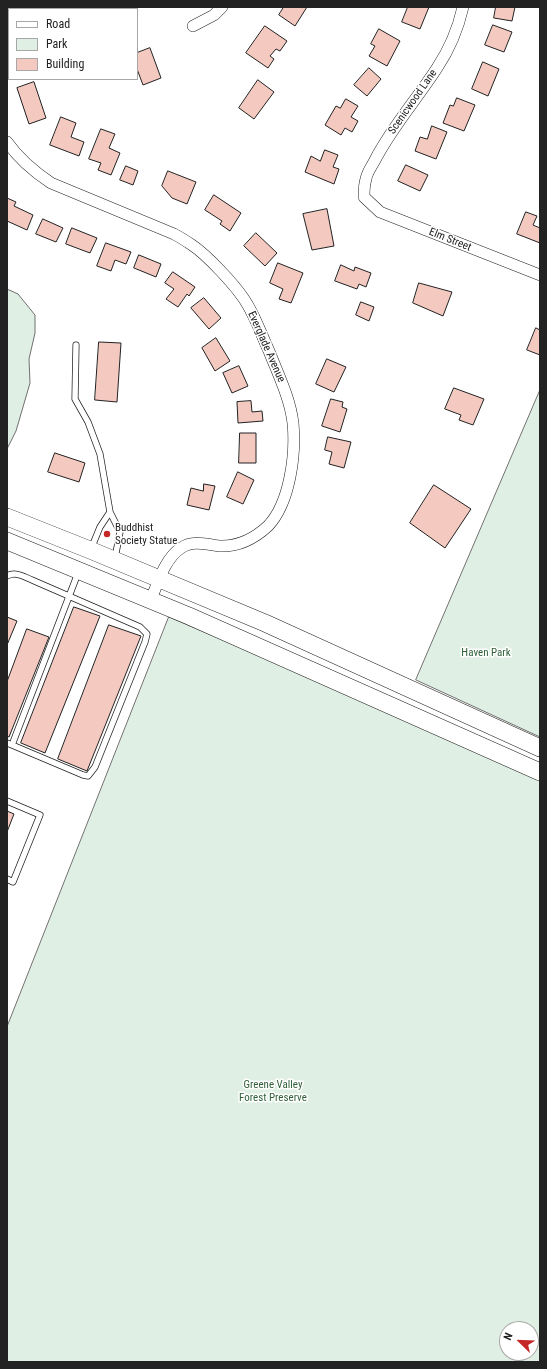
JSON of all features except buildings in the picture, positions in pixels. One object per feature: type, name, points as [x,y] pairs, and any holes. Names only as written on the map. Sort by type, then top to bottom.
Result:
[{"type":"main road","points":[[7,517],[265,623],[540,748]]},
{"type":"main road","points":[[7,541],[151,599],[540,772]]},
{"type":"street","points":[[193,26],[214,15],[222,7]]},
{"type":"street","name":"Scenicwood Lane","points":[[364,197],[365,180],[367,175],[389,136],[437,68],[449,47],[463,7]]},
{"type":"street","name":"Everglade Avenue","points":[[7,142],[25,163],[51,183],[174,234],[201,252],[244,299],[257,323],[288,401],[293,423],[291,470],[287,490],[274,518],[255,536],[243,543],[232,546],[198,543],[189,544],[180,548],[171,558],[151,599]]},
{"type":"street","name":"Elm Street","points":[[364,197],[380,212],[540,275]]},
{"type":"lane","points":[[76,345],[75,399],[88,422],[100,454],[110,512],[120,532],[114,560]]},
{"type":"lane","points":[[90,550],[100,527],[110,512]]},
{"type":"lane","points":[[7,576],[16,574],[69,596],[140,627],[147,634],[95,767],[88,776],[9,744],[69,596],[79,571]]},
{"type":"lane","points":[[7,801],[40,815],[13,882],[7,879]]},
{"type":"green space","points":[[7,289],[18,294],[35,315],[35,333],[29,359],[30,383],[16,431],[7,449]]},
{"type":"green space","name":"Haven Park","points":[[540,390],[540,737],[416,680]]},
{"type":"green space","name":"Greene Valley Forest Preserve","points":[[169,617],[540,775],[540,1362],[7,1362],[7,1027]]},
{"type":"place","name":"Buddhist Society Statue","points":[[107,534]]}]
